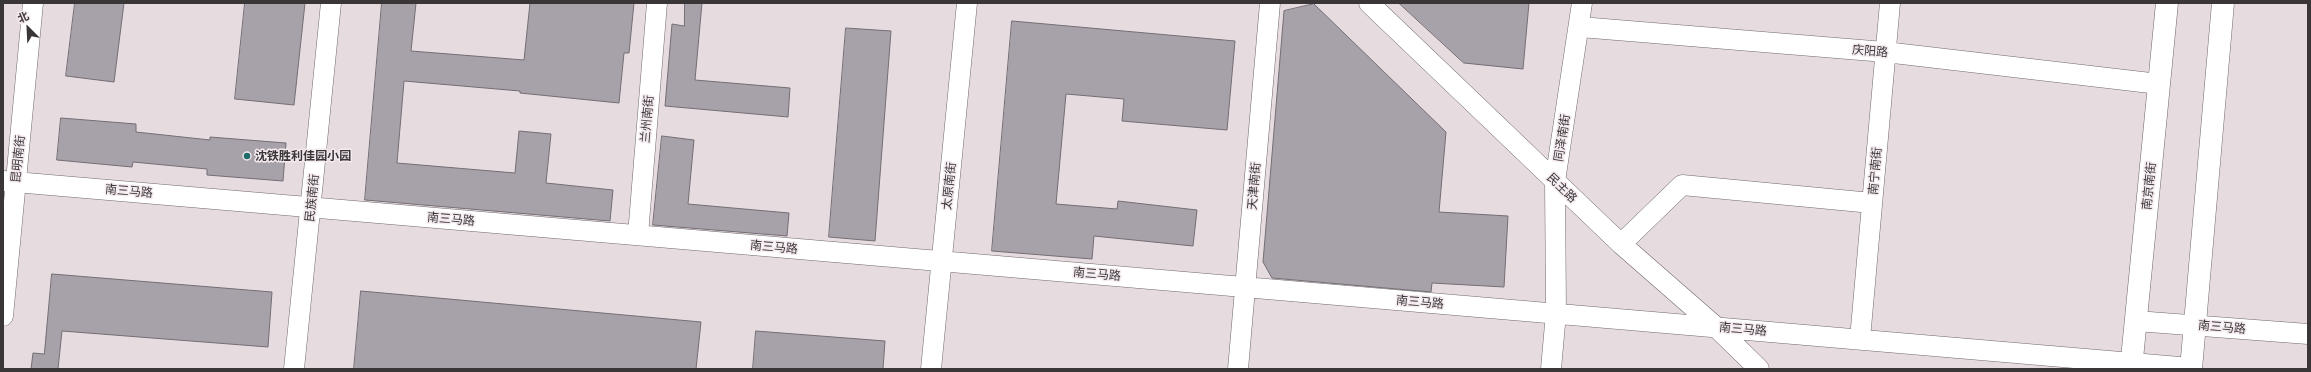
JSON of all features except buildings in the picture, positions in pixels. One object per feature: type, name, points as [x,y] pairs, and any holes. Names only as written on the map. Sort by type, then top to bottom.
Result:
[{"type":"main road","name":"南京南街","points":[[2132,366],[2167,3]]},
{"type":"main road","points":[[2191,368],[2223,3]]},
{"type":"street","name":"昆明南街","points":[[3,316],[9,181],[33,3]]},
{"type":"street","name":"民族南街","points":[[294,369],[331,3]]},
{"type":"street","name":"兰州南街","points":[[638,235],[657,3]]},
{"type":"street","name":"太原南街","points":[[931,369],[967,3]]},
{"type":"street","name":"天津南街","points":[[1238,369],[1270,3]]},
{"type":"street","name":"民主路","points":[[1369,3],[1621,244],[1716,327],[1759,369]]},
{"type":"street","name":"同泽南街","points":[[1551,369],[1556,313],[1555,181],[1580,27],[1582,3]]},
{"type":"street","name":"南宁南街","points":[[1860,339],[1890,3]]},
{"type":"street","name":"庆阳路","points":[[1580,27],[1885,52],[2159,84]]},
{"type":"street","name":"南三马路","points":[[9,181],[1860,339],[2132,366],[2191,368]]},
{"type":"street","points":[[1621,244],[1682,185],[1872,203]]},
{"type":"street","name":"南三马路","points":[[2136,321],[2194,324],[2308,334]]},
{"type":"place","name":"沈铁胜利佳园小园","points":[[247,156]]}]
